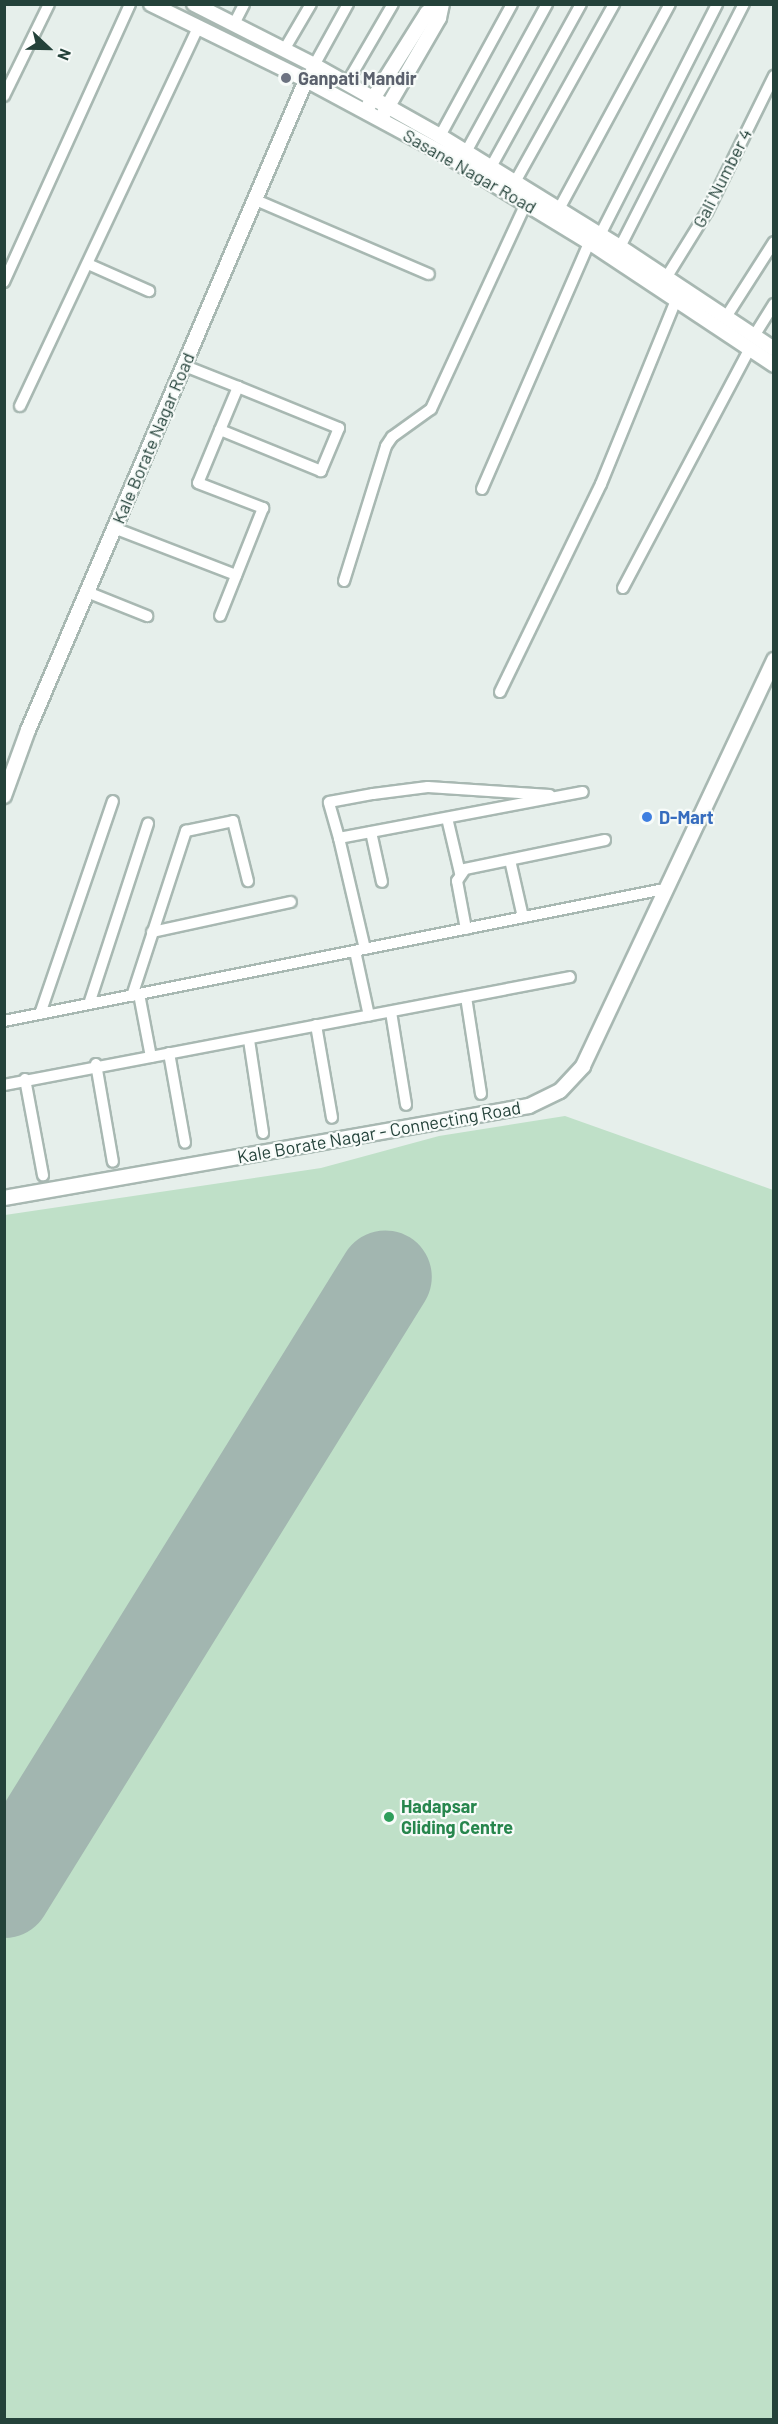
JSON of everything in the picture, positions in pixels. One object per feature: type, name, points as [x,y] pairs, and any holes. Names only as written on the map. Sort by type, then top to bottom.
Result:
[{"type":"street","points":[[4,96],[49,4]]},
{"type":"street","points":[[4,282],[130,4]]},
{"type":"street","name":"Sasane Nagar Road","points":[[151,4],[306,80],[526,202],[620,247],[726,317],[774,365]]},
{"type":"street","points":[[234,24],[244,4]]},
{"type":"street","points":[[284,50],[312,4]]},
{"type":"street","points":[[306,80],[348,4]]},
{"type":"street","points":[[347,82],[393,4]]},
{"type":"street","points":[[365,112],[427,13],[436,4]]},
{"type":"street","points":[[380,120],[439,18],[442,4]]},
{"type":"street","points":[[440,136],[512,4]]},
{"type":"street","points":[[466,152],[548,4]]},
{"type":"street","points":[[491,167],[581,4]]},
{"type":"street","points":[[515,182],[614,4]]},
{"type":"street","points":[[559,209],[670,4]]},
{"type":"street","points":[[482,489],[594,236],[717,4]]},
{"type":"street","points":[[620,247],[744,4]]},
{"type":"street","name":"Sasane Nagar Road","points":[[199,6],[347,82],[440,136],[559,209],[677,298],[752,342],[774,349]]},
{"type":"street","points":[[20,406],[199,26]]},
{"type":"street","name":"Gali Number 4","points":[[666,278],[707,212],[774,76]]},
{"type":"street","name":"Kale Borate Nagar Road","points":[[4,796],[28,730],[306,80]]},
{"type":"street","points":[[256,200],[429,274]]},
{"type":"street","points":[[344,581],[386,447],[392,437],[431,409],[526,202]]},
{"type":"street","points":[[726,317],[774,242]]},
{"type":"street","points":[[88,264],[149,291]]},
{"type":"street","points":[[500,692],[601,484],[677,298]]},
{"type":"street","points":[[623,588],[774,304]]},
{"type":"street","points":[[184,366],[339,428],[321,471],[220,430]]},
{"type":"street","points":[[220,616],[263,508],[198,483],[237,387]]},
{"type":"street","points":[[114,528],[236,575]]},
{"type":"street","points":[[87,592],[147,615]]},
{"type":"street","name":"Kale Borate Nagar - Connecting Road","points":[[4,1198],[529,1106],[560,1092],[583,1066],[664,889],[774,660]]},
{"type":"street","points":[[369,1016],[360,950],[339,838],[329,802],[428,787],[556,796]]},
{"type":"street","points":[[339,838],[583,792]]},
{"type":"street","points":[[40,1014],[113,801]]},
{"type":"street","points":[[447,818],[460,873],[458,880],[466,929]]},
{"type":"street","points":[[151,1057],[136,995],[152,932],[186,831],[232,821],[248,881]]},
{"type":"street","points":[[89,1004],[148,823]]},
{"type":"street","points":[[370,832],[382,882]]},
{"type":"street","points":[[460,873],[605,840]]},
{"type":"street","points":[[510,860],[523,917]]},
{"type":"street","points":[[4,1021],[664,889]]},
{"type":"street","points":[[152,932],[291,902]]},
{"type":"street","points":[[4,1085],[96,1064],[249,1040],[570,976]]},
{"type":"street","points":[[465,997],[481,1094]]},
{"type":"street","points":[[391,1012],[406,1105]]},
{"type":"street","points":[[316,1025],[332,1118]]},
{"type":"street","points":[[249,1040],[264,1133]]},
{"type":"street","points":[[169,1053],[185,1143]]},
{"type":"street","points":[[96,1064],[113,1162]]},
{"type":"street","points":[[25,1080],[43,1175]]},
{"type":"green space","name":"Hadapsar Gliding Centre","points":[[565,1116],[773,1190],[773,2419],[5,2419],[5,1215],[321,1168],[439,1136]]},
{"type":"runway","points":[[4,1891],[385,1276]]},
{"type":"place","name":"Ganpati Mandir","points":[[286,78]]},
{"type":"place","name":"D-Mart","points":[[647,817]]},
{"type":"place","name":"Hadapsar Gliding Centre","points":[[389,1817]]}]
